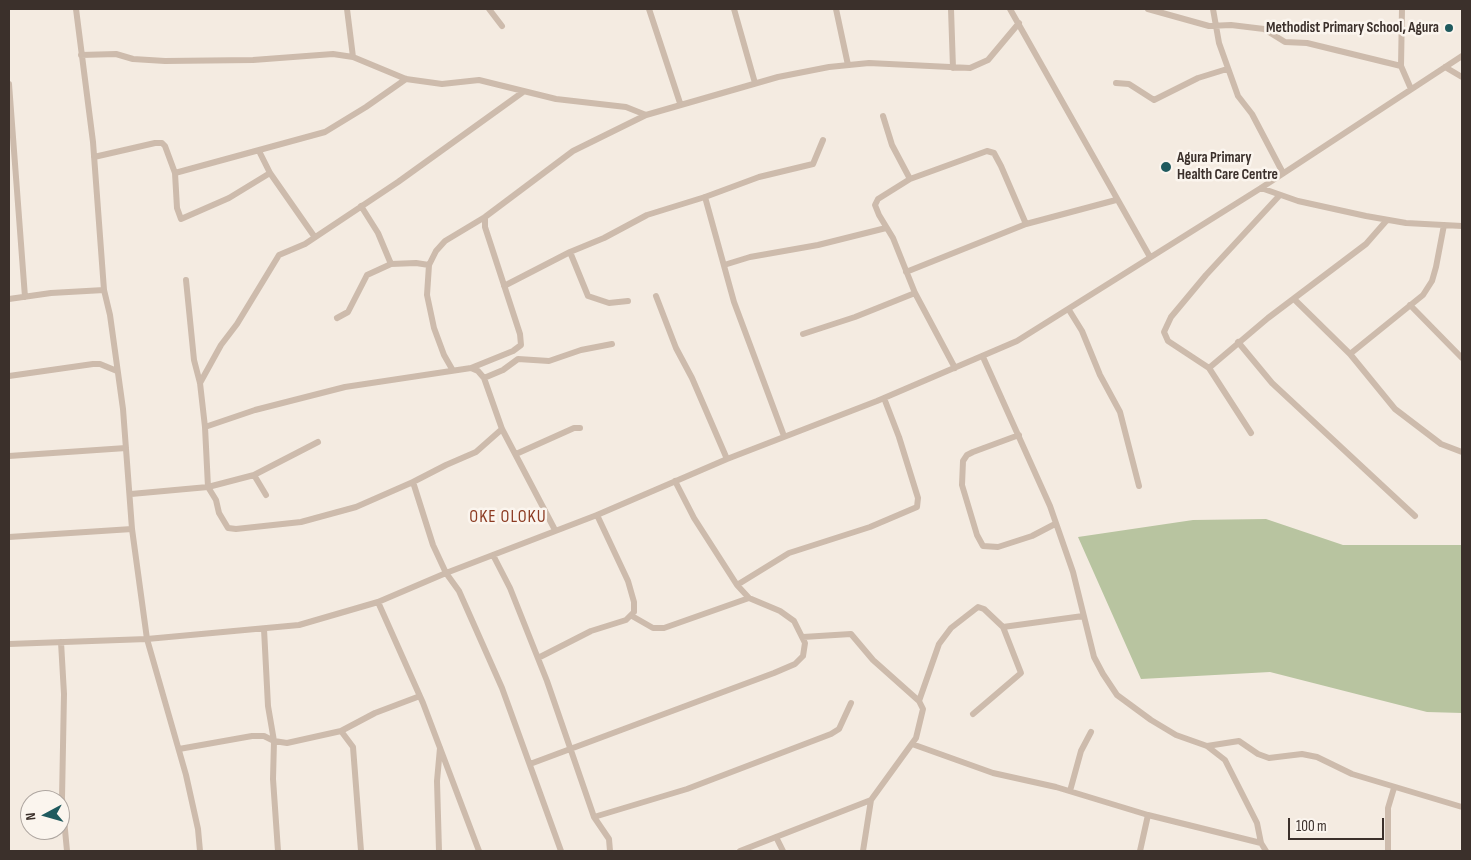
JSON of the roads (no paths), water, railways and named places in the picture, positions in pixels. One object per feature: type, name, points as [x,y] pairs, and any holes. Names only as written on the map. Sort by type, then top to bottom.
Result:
[{"type":"street","points":[[76,9],[94,157],[104,290],[110,315],[117,371],[131,494],[132,530],[147,639],[179,749],[198,829],[200,851]]},
{"type":"street","points":[[346,9],[354,57]]},
{"type":"street","points":[[489,9],[502,26]]},
{"type":"street","points":[[650,9],[680,103]]},
{"type":"street","points":[[734,9],[755,83]]},
{"type":"street","points":[[836,9],[848,65]]},
{"type":"street","points":[[951,9],[952,68]]},
{"type":"street","points":[[1010,9],[1116,200],[1150,257]]},
{"type":"street","points":[[1148,9],[1200,25],[1217,26],[1231,24],[1264,28],[1285,42],[1307,43],[1401,66]]},
{"type":"street","points":[[1213,9],[1219,43],[1238,96],[1252,114],[1283,173]]},
{"type":"street","points":[[1402,9],[1401,66],[1411,89]]},
{"type":"street","points":[[452,369],[444,355],[429,308],[427,294],[429,265],[436,251],[445,241],[485,217],[573,151],[646,114],[668,110],[680,103],[793,74],[869,63],[970,68],[988,60],[1019,23]]},
{"type":"street","points":[[81,55],[116,54],[133,59],[156,61],[253,60],[318,54],[354,57],[406,79],[442,84],[479,80],[523,92],[583,103],[626,107],[646,114]]},
{"type":"street","points":[[9,644],[147,639],[264,629],[315,621],[378,602],[446,573],[597,515],[727,459],[884,398],[1017,341],[1260,188],[1462,56]]},
{"type":"street","points":[[1445,67],[1462,78]]},
{"type":"street","points":[[1116,83],[1129,84],[1154,100],[1198,78],[1227,69]]},
{"type":"street","points":[[175,173],[325,132],[366,107],[406,79]]},
{"type":"street","points":[[9,84],[25,297]]},
{"type":"street","points":[[200,383],[221,345],[237,324],[279,255],[305,244],[523,92]]},
{"type":"street","points":[[882,116],[892,145],[910,179]]},
{"type":"street","points":[[504,286],[570,252],[604,238],[647,214],[705,197],[759,176],[813,164],[823,140]]},
{"type":"street","points":[[94,157],[162,143],[165,146],[175,173],[177,208],[181,219],[229,198],[270,173]]},
{"type":"street","points":[[259,151],[270,173],[314,236]]},
{"type":"street","points":[[955,368],[915,293],[893,238],[886,228],[876,205],[878,199],[910,179],[976,153],[987,151],[994,154],[1026,224]]},
{"type":"street","points":[[1260,188],[1279,196],[1387,220],[1462,226]]},
{"type":"street","points":[[1252,433],[1209,368],[1168,341],[1164,332],[1166,324],[1206,275],[1279,196]]},
{"type":"street","points":[[705,197],[745,334],[784,436]]},
{"type":"street","points":[[906,272],[1026,224],[1116,200]]},
{"type":"street","points":[[361,206],[378,233],[391,264]]},
{"type":"street","points":[[205,427],[255,410],[345,388],[452,369],[471,368],[513,351],[521,345],[520,334],[485,227],[485,217]]},
{"type":"street","points":[[1209,368],[1238,342],[1366,244],[1387,220]]},
{"type":"street","points":[[1350,354],[1423,295],[1432,281],[1444,226]]},
{"type":"street","points":[[724,265],[750,257],[818,245],[886,228]]},
{"type":"street","points":[[570,252],[588,296],[608,303],[628,301]]},
{"type":"street","points":[[337,318],[348,312],[367,275],[391,264],[395,266],[416,263],[429,265]]},
{"type":"street","points":[[186,280],[194,360],[200,383],[205,427],[208,487],[228,528],[236,530],[301,522],[356,507],[476,452],[502,429]]},
{"type":"street","points":[[9,299],[104,290]]},
{"type":"street","points":[[803,334],[855,317],[915,293]]},
{"type":"street","points":[[656,296],[676,348],[692,378],[727,459]]},
{"type":"street","points":[[1294,299],[1350,354],[1395,408],[1441,444],[1462,452]]},
{"type":"street","points":[[1410,305],[1462,358]]},
{"type":"street","points":[[1069,310],[1082,331],[1100,376],[1120,412],[1139,486]]},
{"type":"street","points":[[1238,342],[1272,383],[1415,516]]},
{"type":"street","points":[[484,378],[503,370],[518,359],[549,361],[581,350],[612,344]]},
{"type":"street","points":[[983,357],[1039,479],[1073,572],[1094,657],[1103,674],[1117,695],[1151,720],[1176,735],[1207,746],[1225,760],[1257,823],[1260,843],[1266,851]]},
{"type":"street","points":[[9,376],[93,364],[100,364],[117,371]]},
{"type":"street","points":[[471,368],[478,371],[484,378],[502,429],[555,530]]},
{"type":"street","points":[[737,585],[780,557],[870,527],[910,512],[917,507],[918,498],[899,437],[884,398]]},
{"type":"street","points":[[516,454],[574,428],[580,428]]},
{"type":"street","points":[[1019,435],[973,452],[967,455],[963,461],[962,485],[977,535],[983,546],[998,547],[1032,536],[1055,524]]},
{"type":"street","points":[[131,494],[208,487],[254,475],[318,442]]},
{"type":"street","points":[[9,456],[126,448]]},
{"type":"street","points":[[254,475],[266,495]]},
{"type":"street","points":[[530,764],[795,664],[805,651],[803,637],[786,614],[749,598],[737,585],[694,518],[675,481]]},
{"type":"street","points":[[413,482],[423,519],[446,573],[459,591],[502,688],[561,851]]},
{"type":"street","points":[[538,658],[591,631],[621,622],[632,616],[635,608],[628,581],[597,515]]},
{"type":"street","points":[[9,537],[132,530]]},
{"type":"street","points":[[494,555],[510,588],[538,658],[594,817],[609,839],[610,851]]},
{"type":"street","points":[[632,616],[652,628],[664,628],[749,598]]},
{"type":"street","points":[[378,602],[420,696],[480,851]]},
{"type":"street","points":[[920,701],[939,644],[951,628],[978,606],[984,608],[1003,627],[1021,675],[973,714]]},
{"type":"street","points":[[1003,627],[1083,616]]},
{"type":"street","points":[[264,629],[268,706],[274,741],[273,779],[278,851]]},
{"type":"street","points":[[803,637],[851,634],[873,660],[920,701],[923,708],[912,744],[871,800],[863,851]]},
{"type":"street","points":[[61,642],[64,694],[62,798],[67,851]]},
{"type":"street","points":[[179,749],[252,736],[264,736],[287,744],[341,731],[375,713],[420,696]]},
{"type":"street","points":[[594,817],[687,789],[831,734],[839,729],[851,703]]},
{"type":"street","points":[[341,731],[353,747],[361,851]]},
{"type":"street","points":[[1070,790],[1081,751],[1092,732]]},
{"type":"street","points":[[1207,746],[1239,741],[1258,754],[1269,758],[1302,754],[1317,757],[1352,774],[1462,807]]},
{"type":"street","points":[[912,744],[993,773],[1070,790],[1148,815],[1260,843]]},
{"type":"street","points":[[439,851],[437,781],[440,745]]},
{"type":"street","points":[[1388,851],[1388,808],[1394,788]]},
{"type":"street","points":[[740,851],[871,800]]},
{"type":"street","points":[[1140,851],[1148,815]]},
{"type":"street","points":[[776,837],[783,851]]},
{"type":"place","name":"Methodist Primary School, Agura","points":[[1449,28]]},
{"type":"place","name":"Agura Primary Health Care Centre","points":[[1166,167]]},
{"type":"district","name":"OKE OLOKU","points":[[508,517]]}]
